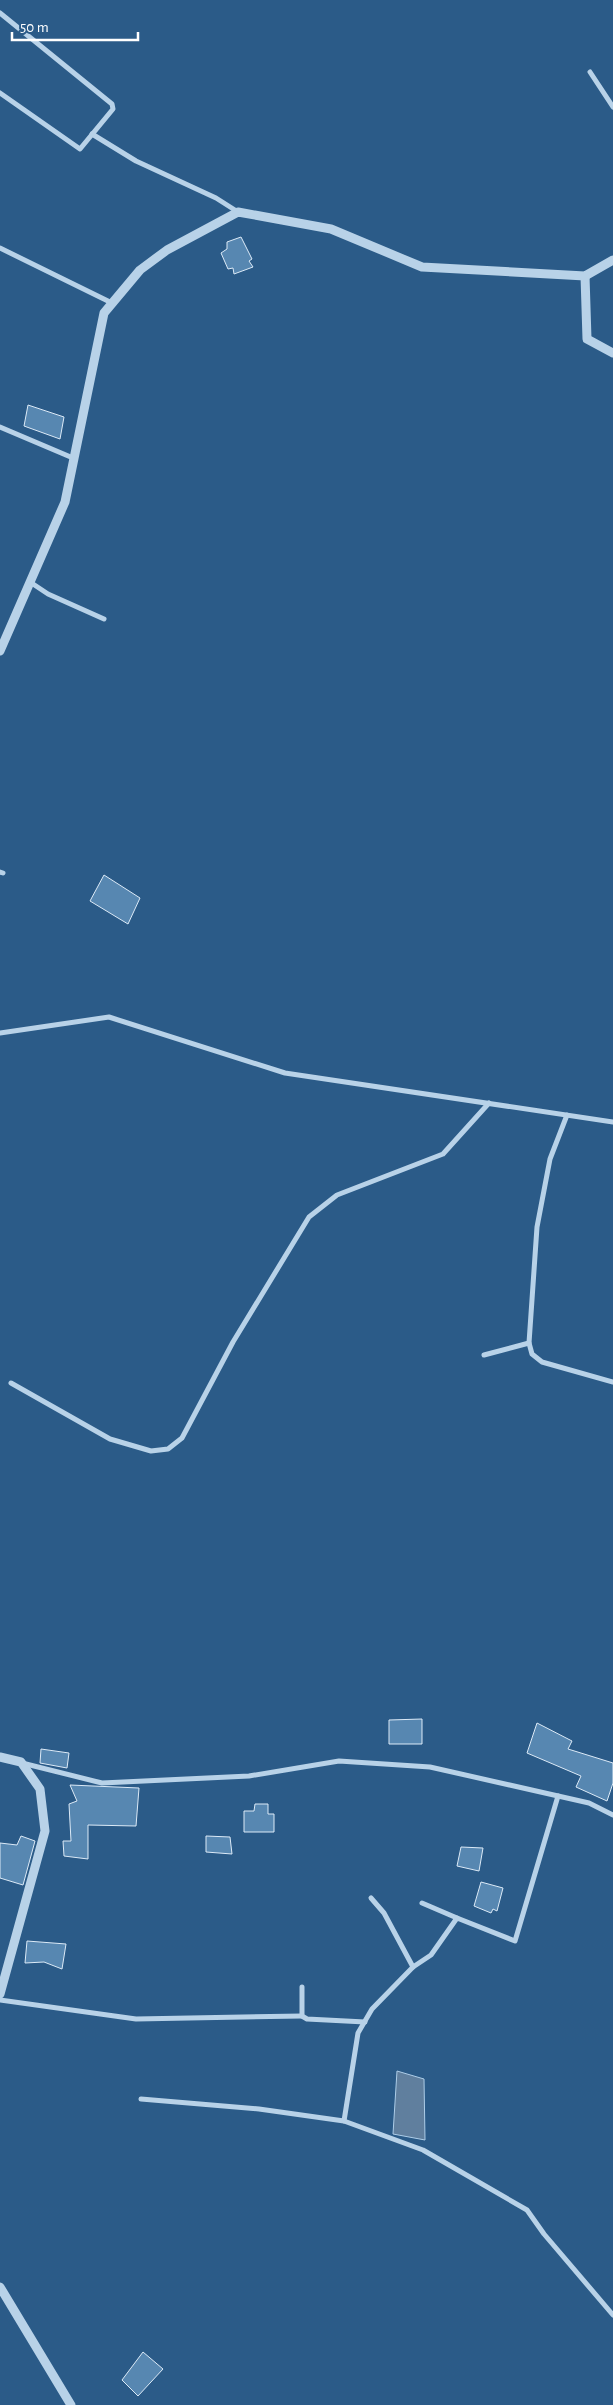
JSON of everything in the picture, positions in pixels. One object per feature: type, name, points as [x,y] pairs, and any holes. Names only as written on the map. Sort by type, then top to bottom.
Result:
[{"type":"street","points":[[0,13],[112,104],[113,109],[80,149],[0,94]]},
{"type":"street","points":[[590,72],[613,107]]},
{"type":"street","points":[[92,134],[136,161],[216,198],[238,212],[331,230],[422,267],[585,276],[613,260]]},
{"type":"street","points":[[0,651],[65,502],[104,313],[140,270],[167,250],[238,212]]},
{"type":"street","points":[[0,248],[112,303]]},
{"type":"street","points":[[585,276],[587,339],[613,353]]},
{"type":"street","points":[[0,427],[74,458]]},
{"type":"street","points":[[30,582],[48,594],[104,618]]},
{"type":"street","points":[[0,1033],[109,1017],[285,1073],[613,1122]]},
{"type":"street","points":[[11,1383],[110,1439],[151,1451],[168,1449],[182,1438],[233,1342],[309,1217],[337,1195],[444,1154],[489,1103]]},
{"type":"street","points":[[567,1115],[550,1159],[538,1227],[529,1343],[532,1354],[542,1362],[613,1382]]},
{"type":"street","points":[[484,1355],[529,1343]]},
{"type":"street","points":[[0,1757],[102,1783],[249,1776],[339,1761],[430,1768],[589,1803],[613,1815]]},
{"type":"street","points":[[0,1994],[45,1831],[40,1789],[21,1762]]},
{"type":"street","points":[[422,1903],[515,1941],[558,1796]]},
{"type":"street","points":[[371,1898],[384,1913],[413,1967]]},
{"type":"street","points":[[344,2121],[358,2033],[364,2022],[386,1992],[413,1967],[431,1955],[457,1918]]},
{"type":"street","points":[[302,1987],[302,2016]]},
{"type":"street","points":[[0,2000],[136,2019],[302,2016],[311,2020],[364,2022]]},
{"type":"street","points":[[141,2099],[259,2109],[344,2121],[423,2150],[527,2210],[544,2234],[613,2315]]},
{"type":"street","points":[[0,2287],[70,2405]]},
{"type":"water","points":[[397,2071],[424,2079],[425,2140],[393,2134]]},
{"type":"building","points":[[241,237],[252,259],[249,261],[253,267],[234,274],[233,268],[228,269],[221,253],[227,249],[227,242]]},
{"type":"building","points":[[28,405],[64,417],[60,439],[24,426]]},
{"type":"building","points":[[104,875],[140,898],[128,924],[90,901]]},
{"type":"building","points":[[422,1719],[422,1744],[389,1744],[389,1720]]},
{"type":"building","points":[[537,1723],[572,1741],[568,1749],[613,1763],[613,1783],[607,1801],[576,1787],[581,1776],[527,1753]]},
{"type":"building","points":[[41,1749],[69,1753],[67,1768],[40,1763]]},
{"type":"building","points":[[70,1785],[139,1788],[136,1826],[88,1825],[88,1859],[64,1856],[63,1841],[71,1841],[69,1804],[77,1801]]},
{"type":"building","points":[[255,1804],[268,1804],[268,1814],[274,1814],[274,1832],[244,1832],[244,1811],[254,1811]]},
{"type":"building","points":[[21,1836],[35,1841],[23,1885],[0,1878],[0,1843],[17,1845]]},
{"type":"building","points":[[206,1836],[230,1837],[232,1854],[206,1852]]},
{"type":"building","points":[[461,1847],[483,1848],[479,1871],[457,1866]]},
{"type":"building","points":[[481,1882],[503,1888],[497,1911],[493,1909],[491,1913],[474,1906]]},
{"type":"building","points":[[27,1941],[66,1944],[62,1969],[44,1962],[25,1963]]},
{"type":"building","points":[[143,2352],[163,2369],[138,2396],[122,2380]]}]
